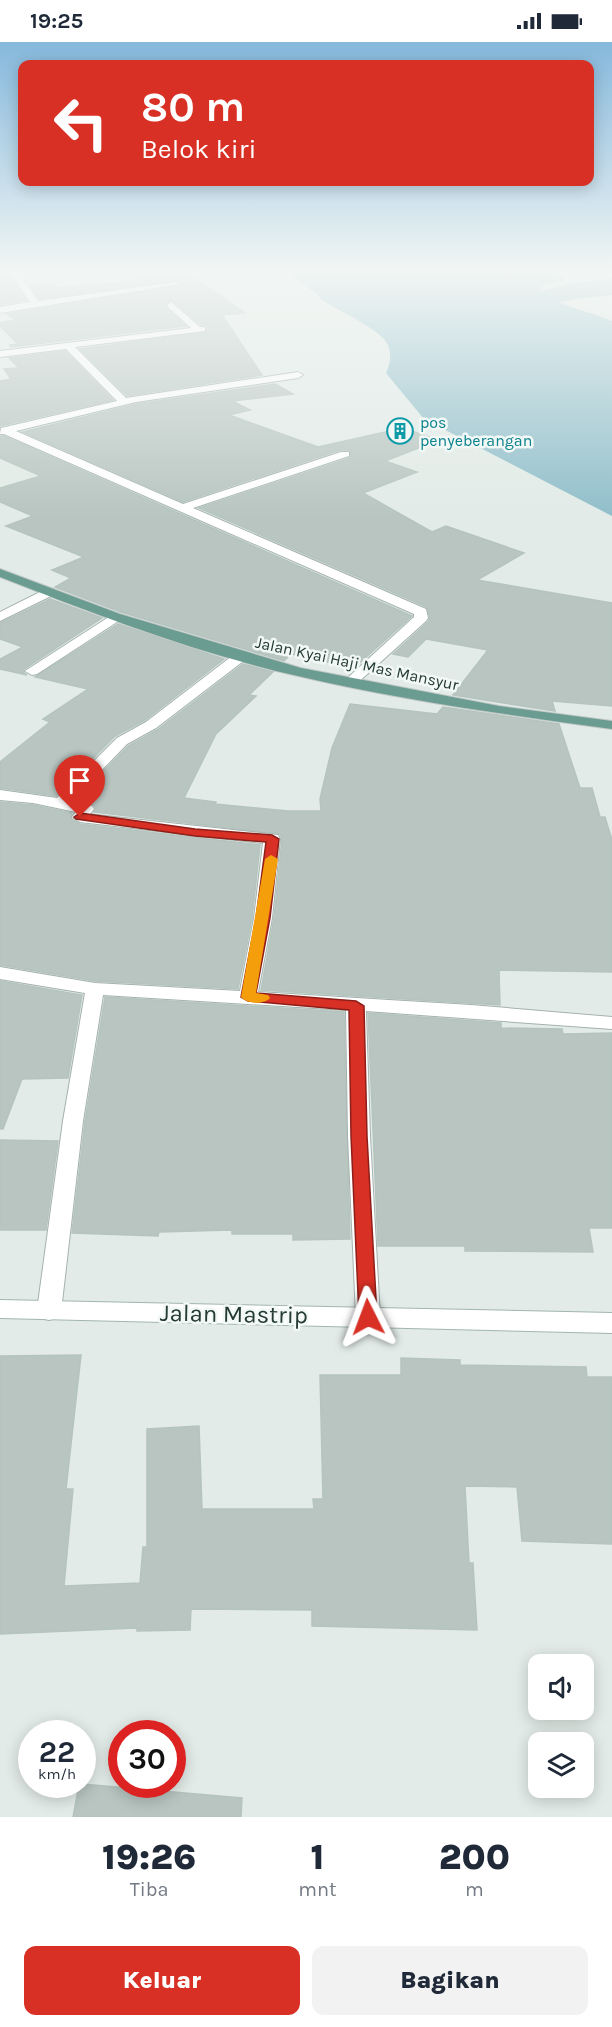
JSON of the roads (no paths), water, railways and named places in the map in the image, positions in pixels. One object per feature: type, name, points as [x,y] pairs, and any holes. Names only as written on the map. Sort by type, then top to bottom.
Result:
[{"type":"main road","name":"Jalan Kyai Haji Mas Mansyur","points":[[0,573],[115,617],[241,656],[349,682],[499,710],[612,725]]},
{"type":"street","points":[[0,354],[16,352]]},
{"type":"street","points":[[75,352],[124,402]]},
{"type":"street","points":[[2,431],[124,402],[298,375]]},
{"type":"street","points":[[2,431],[184,507],[421,612],[421,618],[349,682]]},
{"type":"street","points":[[184,507],[345,454]]},
{"type":"street","points":[[0,617],[48,592]]},
{"type":"street","points":[[32,671],[115,617]]},
{"type":"street","points":[[61,804],[122,741],[151,725],[241,656]]},
{"type":"street","points":[[0,795],[86,809],[80,817],[96,820],[272,839],[263,918],[248,997]]},
{"type":"street","points":[[0,973],[95,988],[356,1006],[471,1011],[612,1023]]},
{"type":"street","points":[[50,1311],[74,1121],[95,988]]},
{"type":"street","points":[[356,1006],[359,1136],[368,1317]]},
{"type":"street","name":"Jalan Mastrip","points":[[0,1310],[612,1323]]},
{"type":"water","points":[[389,352],[612,352],[612,516],[424,419],[386,373]]},
{"type":"place","name":"pos penyeberangan","points":[[400,431]]}]
